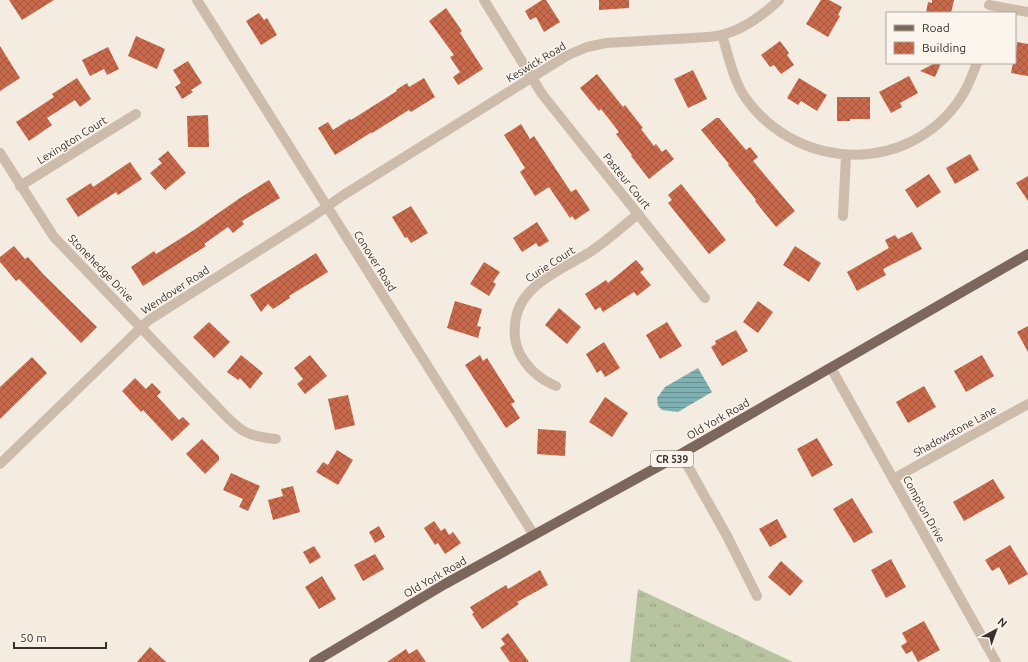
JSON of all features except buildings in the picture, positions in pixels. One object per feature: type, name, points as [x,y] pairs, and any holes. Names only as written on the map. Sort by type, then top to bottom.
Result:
[{"type":"main road","name":"Old York Road","points":[[314,662],[445,584],[681,454],[1028,254]]},
{"type":"street","name":"Conover Road","points":[[198,0],[534,535]]},
{"type":"street","name":"Pasteur Court","points":[[484,0],[532,78],[550,104],[705,298]]},
{"type":"street","name":"Keswick Road","points":[[327,207],[342,196],[568,55],[597,44],[722,35],[740,28],[752,21],[779,0]]},
{"type":"street","points":[[989,6],[1028,12]]},
{"type":"street","points":[[722,35],[731,67],[739,87],[759,114],[776,129],[798,142],[829,153],[846,156],[868,155],[900,147],[943,120],[965,92],[977,64]]},
{"type":"street","name":"Lexington Court","points":[[20,186],[136,114]]},
{"type":"street","name":"Stonehedge Drive","points":[[0,154],[54,238],[226,416],[241,430],[256,437],[276,439]]},
{"type":"street","points":[[843,216],[846,156]]},
{"type":"street","name":"Wendover Road","points":[[0,464],[149,320],[327,207]]},
{"type":"street","name":"Curie Court","points":[[556,386],[537,376],[525,362],[518,349],[515,338],[515,326],[516,315],[520,304],[534,287],[591,251],[638,214]]},
{"type":"street","name":"Compton Drive","points":[[831,368],[996,662]]},
{"type":"street","name":"Shadowstone Lane","points":[[893,479],[1028,404]]},
{"type":"street","points":[[681,454],[728,536],[757,596]]},
{"type":"green space","points":[[638,589],[793,662],[630,662]]},
{"type":"water","points":[[698,368],[712,392],[678,412],[662,410],[658,406],[657,398],[665,387]]}]
